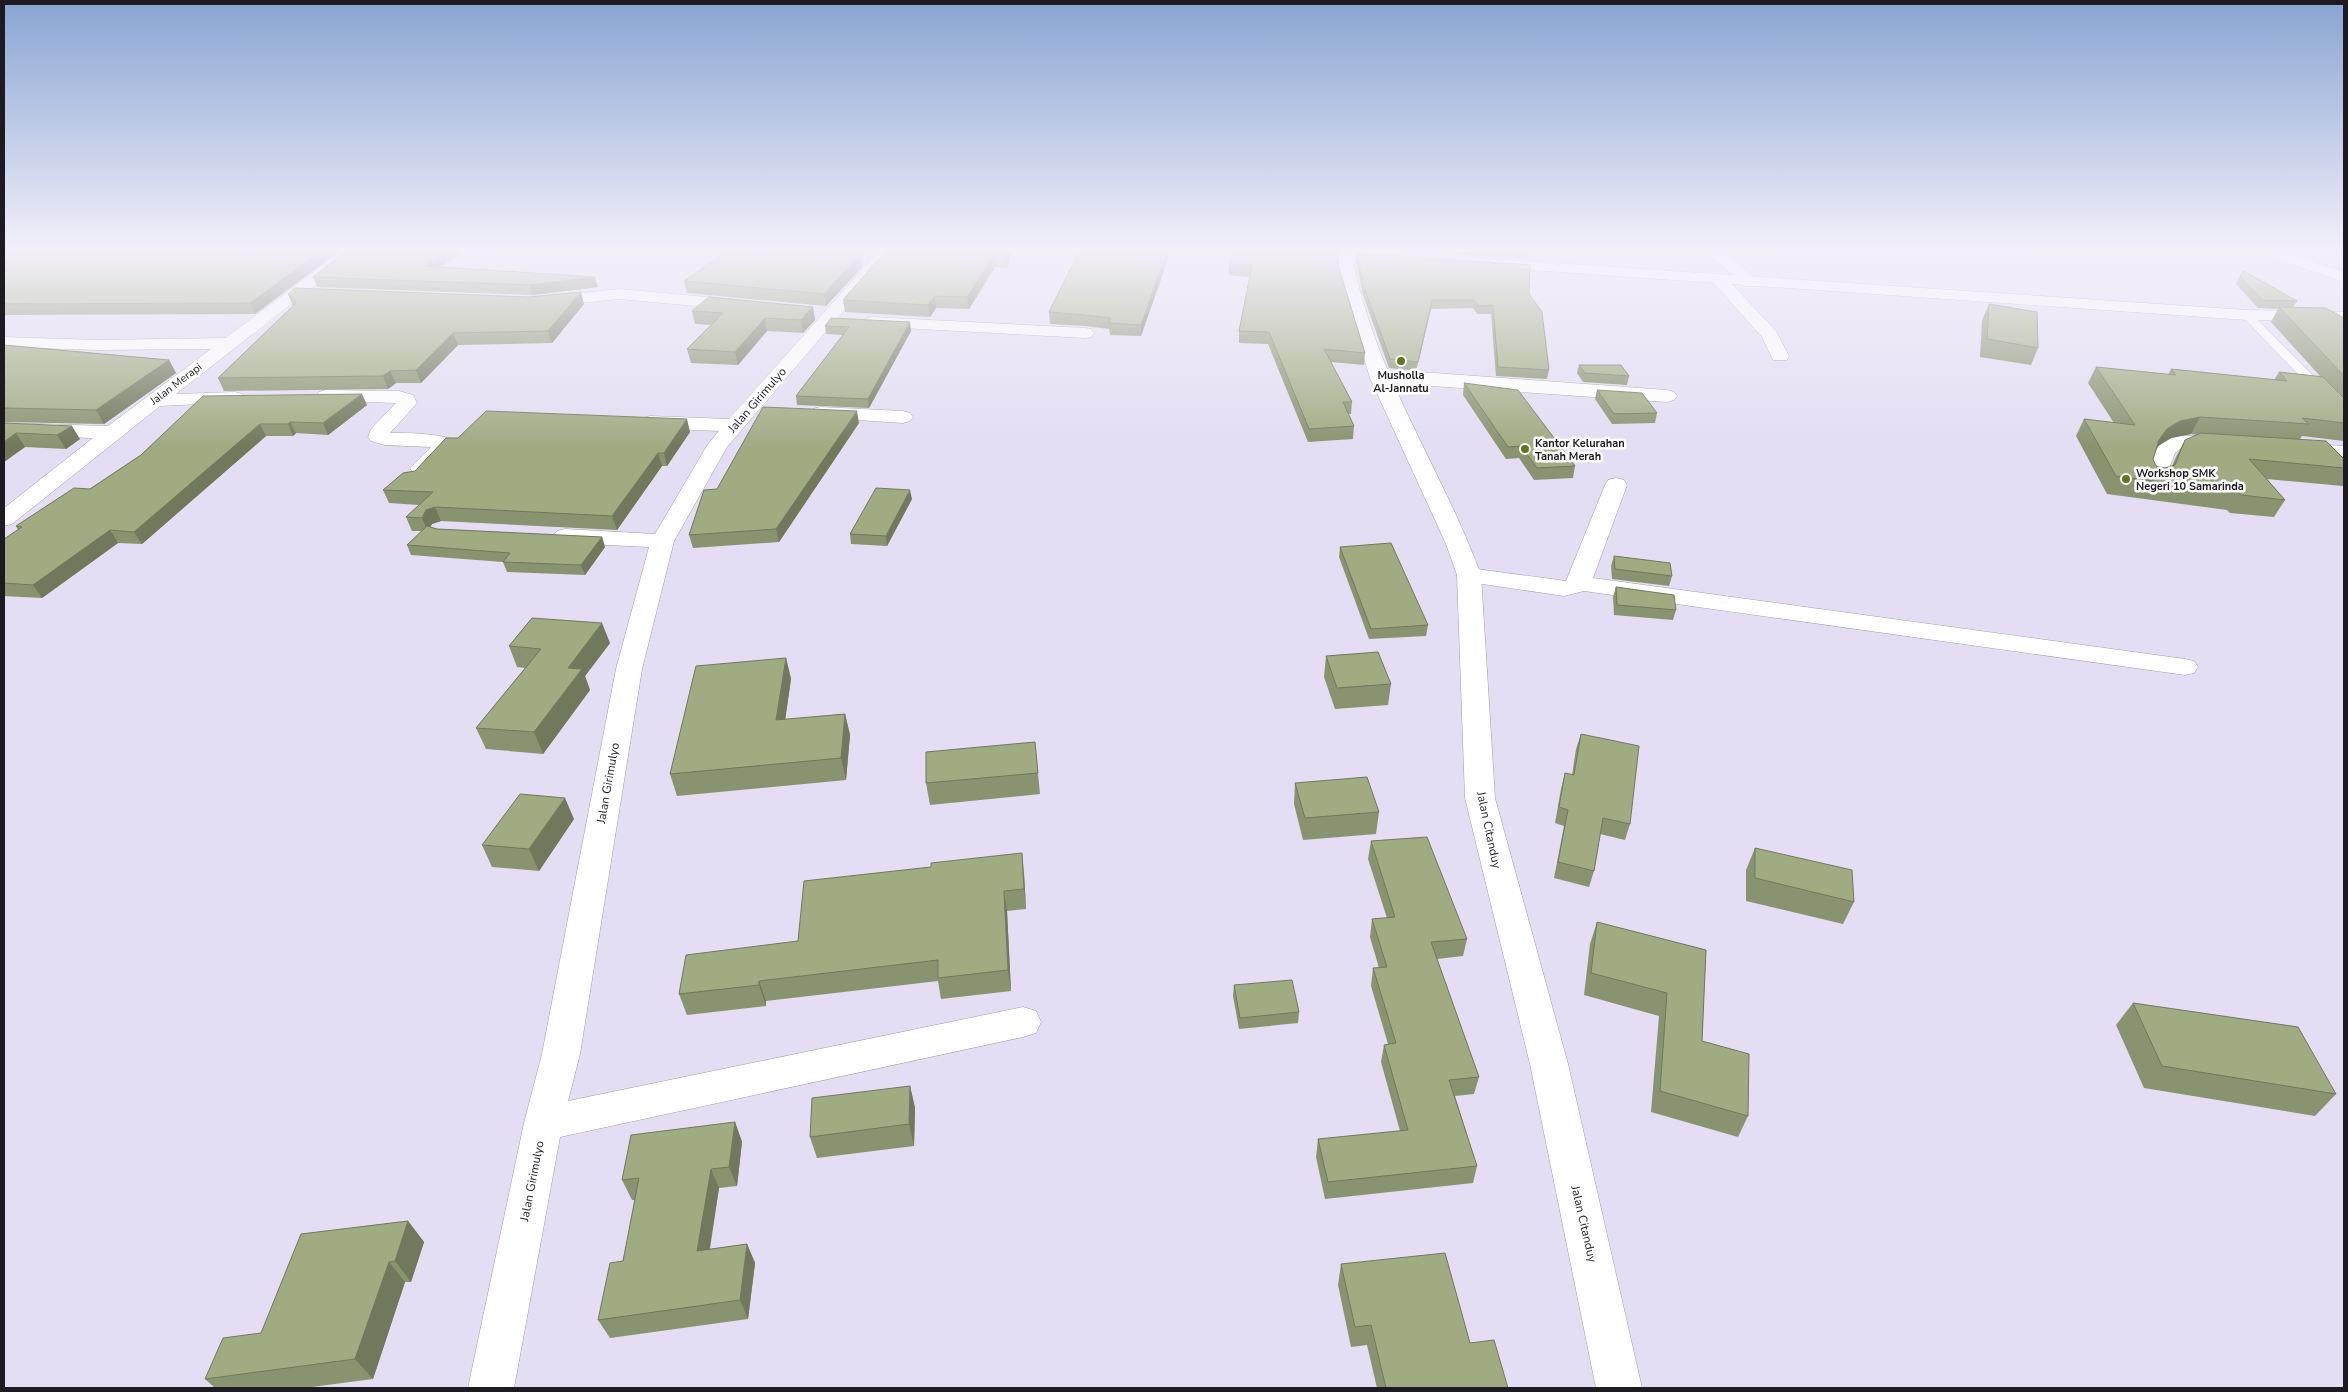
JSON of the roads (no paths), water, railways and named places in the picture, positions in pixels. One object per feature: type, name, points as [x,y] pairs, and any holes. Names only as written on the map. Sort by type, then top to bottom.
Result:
[{"type":"main road","name":"Jalan Merapi","points":[[4,519],[113,432],[265,317]]},
{"type":"main road","name":"Jalan Girimulyo","points":[[491,1388],[543,1123],[561,1054],[629,669],[662,541],[718,444],[750,415],[821,317]]},
{"type":"main road","points":[[849,317],[1085,334]]},
{"type":"main road","name":"Jalan Citanduy","points":[[1360,317],[1380,378],[1458,544],[1469,576],[1480,798],[1549,1064],[1619,1388]]},
{"type":"main road","points":[[1753,317],[1770,335],[1780,356]]},
{"type":"main road","points":[[4,342],[97,345],[231,343]]},
{"type":"main road","points":[[1380,378],[1435,379],[1667,396]]},
{"type":"main road","points":[[308,396],[399,396],[406,399],[407,403],[378,433],[378,437],[423,438],[440,441],[445,445],[411,478]]},
{"type":"main road","points":[[156,400],[252,398]]},
{"type":"main road","points":[[797,412],[903,417]]},
{"type":"main road","points":[[629,422],[750,415]]},
{"type":"main road","points":[[4,429],[113,432]]},
{"type":"main road","points":[[2156,477],[2167,448],[2173,444],[2191,442],[2238,445]]},
{"type":"main road","points":[[2286,448],[2344,452]]},
{"type":"main road","points":[[1469,576],[1564,589],[1573,588],[1579,583],[1616,485]]},
{"type":"main road","points":[[547,535],[662,541]]},
{"type":"main road","points":[[1579,583],[2186,667]]},
{"type":"main road","points":[[543,1123],[1024,1022]]},
{"type":"lane","points":[[2249,317],[2344,414]]},
{"type":"place","name":"Musholla Al-Jannatu","points":[[1401,361]]},
{"type":"place","name":"Kantor Kelurahan Tanah Merah","points":[[1525,449]]},
{"type":"place","name":"Workshop SMK Negeri 10 Samarinda","points":[[2126,479]]}]
